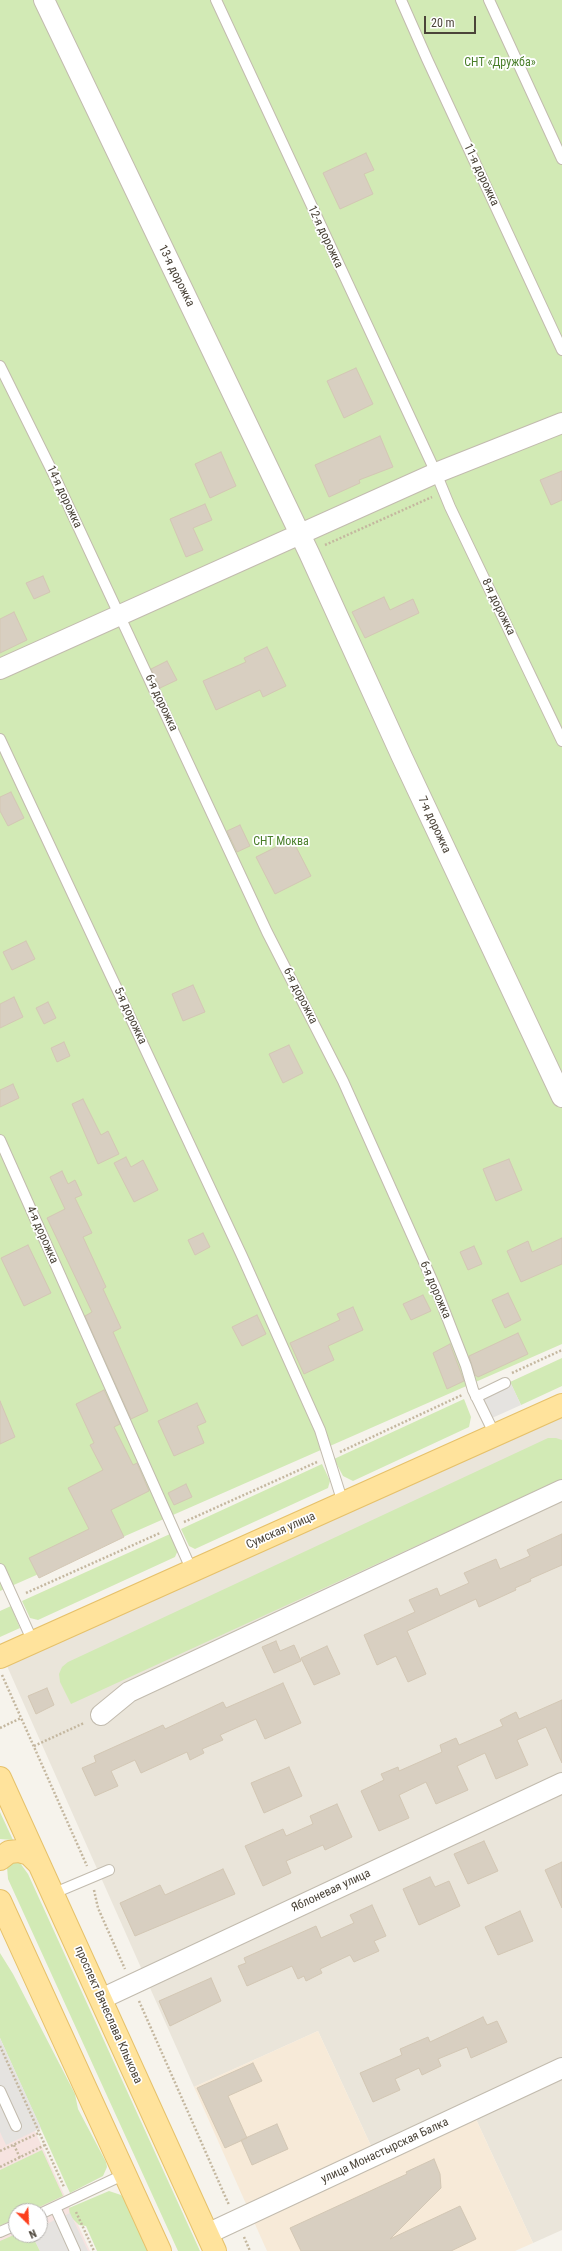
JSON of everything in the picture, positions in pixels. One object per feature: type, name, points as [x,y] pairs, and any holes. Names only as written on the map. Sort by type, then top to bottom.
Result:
[{"type":"main road","name":"Сумская улица","points":[[0,1657],[494,1435],[560,1410]]},
{"type":"main road","name":"проспект Вячеслава Клыкова","points":[[0,1778],[211,2242]]},
{"type":"main road","points":[[0,1859],[9,1852],[19,1851],[29,1854],[39,1864]]},
{"type":"main road","points":[[0,1902],[6,1927],[125,2174],[160,2251]]},
{"type":"street","name":"13-я дорожка","points":[[44,0],[309,553]]},
{"type":"street","points":[[0,669],[123,622],[299,534],[436,473],[562,423]]},
{"type":"street","name":"7-я дорожка","points":[[309,553],[402,757],[562,1097]]},
{"type":"street","points":[[101,1715],[129,1692],[562,1490]]},
{"type":"street","name":"Яблоневая улица","points":[[101,1999],[562,1783]]},
{"type":"street","name":"улица Монастырская Балка","points":[[211,2242],[236,2220],[562,2068]]},
{"type":"lane","name":"12-я дорожка","points":[[216,0],[436,473]]},
{"type":"lane","name":"11-я дорожка","points":[[401,0],[562,350]]},
{"type":"lane","points":[[489,0],[562,159]]},
{"type":"lane","name":"14-я дорожка","points":[[0,366],[54,475],[123,622]]},
{"type":"lane","name":"8-я дорожка","points":[[436,473],[450,507],[562,741]]},
{"type":"lane","name":"6-я дорожка","points":[[123,622],[267,932],[343,1081],[436,1289],[466,1366],[474,1394],[494,1435]]},
{"type":"lane","name":"5-я дорожка","points":[[0,739],[259,1294],[320,1430],[343,1504]]},
{"type":"lane","name":"4-я дорожка","points":[[0,1140],[192,1571]]},
{"type":"lane","points":[[474,1394],[506,1379]]},
{"type":"lane","points":[[0,1569],[33,1642]]},
{"type":"lane","points":[[52,1894],[109,1870]]},
{"type":"lane","points":[[0,2090],[16,2126]]},
{"type":"lane","points":[[48,2210],[125,2174]]},
{"type":"lane","points":[[54,2207],[75,2251]]},
{"type":"path","points":[[506,1379],[562,1350]]},
{"type":"path","points":[[13,1599],[329,1457],[474,1394]]},
{"type":"path","points":[[0,1670],[92,1878],[98,1908],[250,2251]]},
{"type":"path","points":[[34,1746],[101,1715]]},
{"type":"path","points":[[0,1728],[21,1718]]},
{"type":"path","points":[[0,2046],[94,2251]]},
{"type":"path","points":[[0,2151],[40,2133]]},
{"type":"path","points":[[14,2145],[20,2158]]},
{"type":"path","points":[[0,2163],[1,2167],[45,2146]]},
{"type":"shaded area","points":[[508,1377],[521,1405],[492,1418],[479,1390]]},
{"type":"shaded area","points":[[562,1415],[562,2230],[533,2243],[475,2117],[378,2161],[318,2031],[194,2087],[7,1666]]},
{"type":"shaded area","points":[[318,2031],[378,2161],[475,2117],[533,2243],[515,2251],[267,2251],[194,2087]]},
{"type":"shaded area","points":[[0,2038],[41,2128],[6,2145],[0,2132]]},
{"type":"shaded area","points":[[0,2055],[90,2251],[0,2251]]},
{"type":"shaded area","points":[[70,2213],[88,2251],[40,2251],[36,2243],[48,2243],[48,2223]]},
{"type":"green space","name":"СНТ Моква","points":[[0,0],[562,0],[562,1344],[0,1591]]},
{"type":"green space","points":[[562,1358],[562,1386],[521,1405],[510,1382]]},
{"type":"green space","points":[[464,1399],[471,1417],[469,1427],[353,1481],[343,1476],[334,1459]]},
{"type":"green space","points":[[548,1438],[562,1440],[562,1479],[71,1704],[60,1682],[59,1674],[62,1667],[68,1662]]},
{"type":"green space","points":[[322,1464],[330,1481],[328,1488],[195,1549],[189,1546],[181,1529]]},
{"type":"green space","points":[[170,1534],[178,1550],[175,1557],[38,1620],[30,1618],[22,1601]]},
{"type":"green space","points":[[11,1606],[20,1628],[0,1637],[0,1611]]},
{"type":"green space","points":[[0,1812],[13,1840],[0,1839]]},
{"type":"green space","points":[[15,1862],[20,1863],[28,1874],[200,2251],[178,2251],[8,1879],[7,1867]]},
{"type":"green space","points":[[0,1953],[13,1974],[75,2094],[78,2109],[106,2162],[107,2167],[103,2176],[70,2193],[0,2038]]},
{"type":"green space","points":[[42,2150],[63,2196],[48,2203],[8,2203],[8,2222],[0,2226],[0,2170]]},
{"type":"green space","points":[[109,2191],[121,2195],[125,2200],[148,2251],[97,2251],[86,2226],[79,2225],[70,2216],[69,2208]]},
{"type":"green space","points":[[8,2238],[8,2243],[36,2243],[40,2251],[0,2251],[0,2241]]},
{"type":"building","points":[[366,153],[374,170],[364,174],[373,194],[340,209],[323,173]]},
{"type":"building","points":[[356,368],[373,404],[344,418],[327,381]]},
{"type":"building","points":[[380,436],[393,467],[359,480],[360,483],[329,497],[315,465]]},
{"type":"building","points":[[221,452],[236,486],[210,498],[195,464]]},
{"type":"building","points":[[562,471],[562,500],[551,505],[540,480]]},
{"type":"building","points":[[205,504],[212,520],[193,528],[203,550],[186,557],[170,519]]},
{"type":"building","points":[[43,576],[50,592],[34,599],[26,583]]},
{"type":"building","points":[[384,597],[390,610],[413,599],[419,613],[365,638],[352,612]]},
{"type":"building","points":[[14,612],[27,640],[0,653],[0,619]]},
{"type":"building","points":[[267,647],[286,686],[263,697],[260,690],[216,710],[203,681],[246,662],[244,658]]},
{"type":"building","points":[[167,661],[177,680],[160,688],[151,669]]},
{"type":"building","points":[[11,792],[24,818],[8,826],[0,811],[0,797]]},
{"type":"building","points":[[240,825],[250,846],[237,852],[227,831]]},
{"type":"building","points":[[292,839],[311,876],[275,894],[256,857]]},
{"type":"building","points":[[26,941],[35,959],[12,970],[3,952]]},
{"type":"building","points":[[193,985],[205,1012],[183,1021],[172,994]]},
{"type":"building","points":[[14,997],[23,1017],[0,1028],[0,1004]]},
{"type":"building","points":[[48,1002],[56,1018],[44,1024],[36,1008]]},
{"type":"building","points":[[64,1042],[70,1056],[57,1062],[51,1048]]},
{"type":"building","points":[[289,1045],[303,1073],[283,1083],[269,1054]]},
{"type":"building","points":[[13,1084],[19,1098],[0,1107],[0,1090]]},
{"type":"building","points":[[83,1099],[101,1135],[108,1131],[119,1154],[98,1164],[72,1104]]},
{"type":"building","points":[[126,1157],[131,1167],[143,1160],[158,1190],[134,1202],[114,1163]]},
{"type":"building","points":[[509,1159],[522,1190],[496,1201],[483,1169]]},
{"type":"building","points":[[62,1171],[68,1184],[75,1180],[82,1195],[75,1198],[92,1233],[83,1237],[106,1287],[103,1289],[121,1328],[113,1332],[148,1411],[131,1419],[85,1316],[92,1312],[47,1218],[65,1209],[50,1177]]},
{"type":"building","points":[[203,1233],[210,1247],[195,1255],[188,1240]]},
{"type":"building","points":[[562,1238],[562,1264],[521,1282],[507,1251],[528,1241],[532,1252]]},
{"type":"building","points":[[28,1245],[51,1293],[24,1306],[1,1258]]},
{"type":"building","points":[[474,1246],[482,1264],[468,1270],[460,1252]]},
{"type":"building","points":[[508,1293],[521,1320],[505,1328],[492,1300]]},
{"type":"building","points":[[423,1295],[431,1311],[411,1320],[403,1304]]},
{"type":"building","points":[[353,1307],[363,1330],[328,1346],[334,1360],[304,1374],[290,1343],[340,1320],[337,1314]]},
{"type":"building","points":[[257,1315],[266,1334],[242,1346],[232,1327]]},
{"type":"building","points":[[518,1333],[528,1354],[478,1377],[475,1375],[469,1356]]},
{"type":"building","points":[[450,1344],[464,1381],[447,1389],[433,1353]]},
{"type":"building","points":[[104,1390],[120,1424],[114,1427],[133,1465],[137,1463],[149,1491],[111,1510],[124,1537],[39,1578],[29,1558],[89,1529],[68,1488],[103,1470],[90,1445],[94,1443],[76,1404]]},
{"type":"building","points":[[0,1401],[15,1437],[0,1444]]},
{"type":"building","points":[[197,1403],[206,1422],[197,1426],[204,1443],[174,1456],[158,1421]]},
{"type":"building","points":[[186,1484],[192,1497],[174,1505],[168,1493]]},
{"type":"building","points":[[562,1534],[562,1565],[530,1579],[531,1581],[515,1588],[516,1590],[479,1607],[476,1599],[407,1631],[426,1674],[408,1682],[396,1656],[377,1665],[364,1635],[415,1612],[409,1600],[437,1588],[440,1596],[469,1583],[464,1573],[496,1559],[500,1569],[530,1556],[527,1550]]},
{"type":"building","points":[[276,1641],[280,1651],[294,1645],[301,1661],[274,1673],[262,1647]]},
{"type":"building","points":[[327,1646],[340,1674],[314,1685],[301,1658]]},
{"type":"building","points":[[283,1683],[301,1723],[265,1739],[256,1719],[220,1735],[223,1740],[202,1749],[204,1753],[190,1760],[187,1752],[141,1773],[135,1760],[111,1771],[118,1786],[95,1796],[82,1768],[96,1762],[94,1756],[163,1725],[165,1729],[223,1702],[226,1708]]},
{"type":"building","points":[[47,1688],[54,1705],[36,1714],[28,1696]]},
{"type":"building","points":[[562,1700],[562,1763],[546,1727],[517,1740],[528,1765],[496,1779],[485,1753],[457,1766],[468,1790],[436,1804],[426,1782],[399,1795],[409,1818],[379,1831],[361,1791],[384,1780],[381,1774],[398,1767],[399,1771],[442,1752],[440,1745],[456,1738],[459,1745],[503,1726],[500,1720],[516,1712],[519,1719]]},
{"type":"building","points":[[289,1767],[302,1796],[264,1813],[251,1783]]},
{"type":"building","points":[[337,1804],[352,1837],[325,1850],[323,1845],[286,1861],[291,1873],[263,1886],[245,1846],[283,1829],[286,1836],[313,1824],[310,1816]]},
{"type":"building","points":[[484,1841],[498,1871],[468,1884],[454,1854]]},
{"type":"building","points":[[562,1862],[562,1908],[545,1870]]},
{"type":"building","points":[[223,1869],[235,1894],[135,1936],[120,1903],[160,1885],[165,1895]]},
{"type":"building","points":[[430,1877],[435,1887],[449,1881],[460,1906],[419,1925],[403,1889]]},
{"type":"building","points":[[372,1905],[386,1936],[374,1941],[379,1951],[354,1962],[350,1955],[320,1969],[322,1973],[306,1981],[304,1976],[298,1979],[292,1966],[247,1986],[238,1966],[246,1963],[244,1958],[316,1926],[321,1938],[354,1923],[350,1915]]},
{"type":"building","points":[[520,1911],[533,1941],[498,1955],[485,1927]]},
{"type":"building","points":[[211,1978],[221,2001],[170,2026],[159,2001]]},
{"type":"building","points":[[483,2017],[487,2025],[497,2021],[507,2042],[471,2058],[467,2047],[438,2059],[441,2066],[422,2075],[419,2068],[395,2079],[400,2090],[373,2102],[360,2073],[402,2055],[400,2049],[428,2037],[430,2042]]},
{"type":"building","points":[[253,2063],[262,2081],[228,2096],[247,2138],[225,2148],[197,2088]]},
{"type":"building","points":[[277,2124],[288,2149],[252,2165],[241,2140]]},
{"type":"building","points":[[434,2159],[440,2174],[441,2188],[390,2239],[460,2206],[476,2239],[451,2251],[301,2251],[290,2228],[407,2174],[406,2172]]},
{"type":"park label","name":"СНТ «Дружба»","points":[[500,63]]}]
